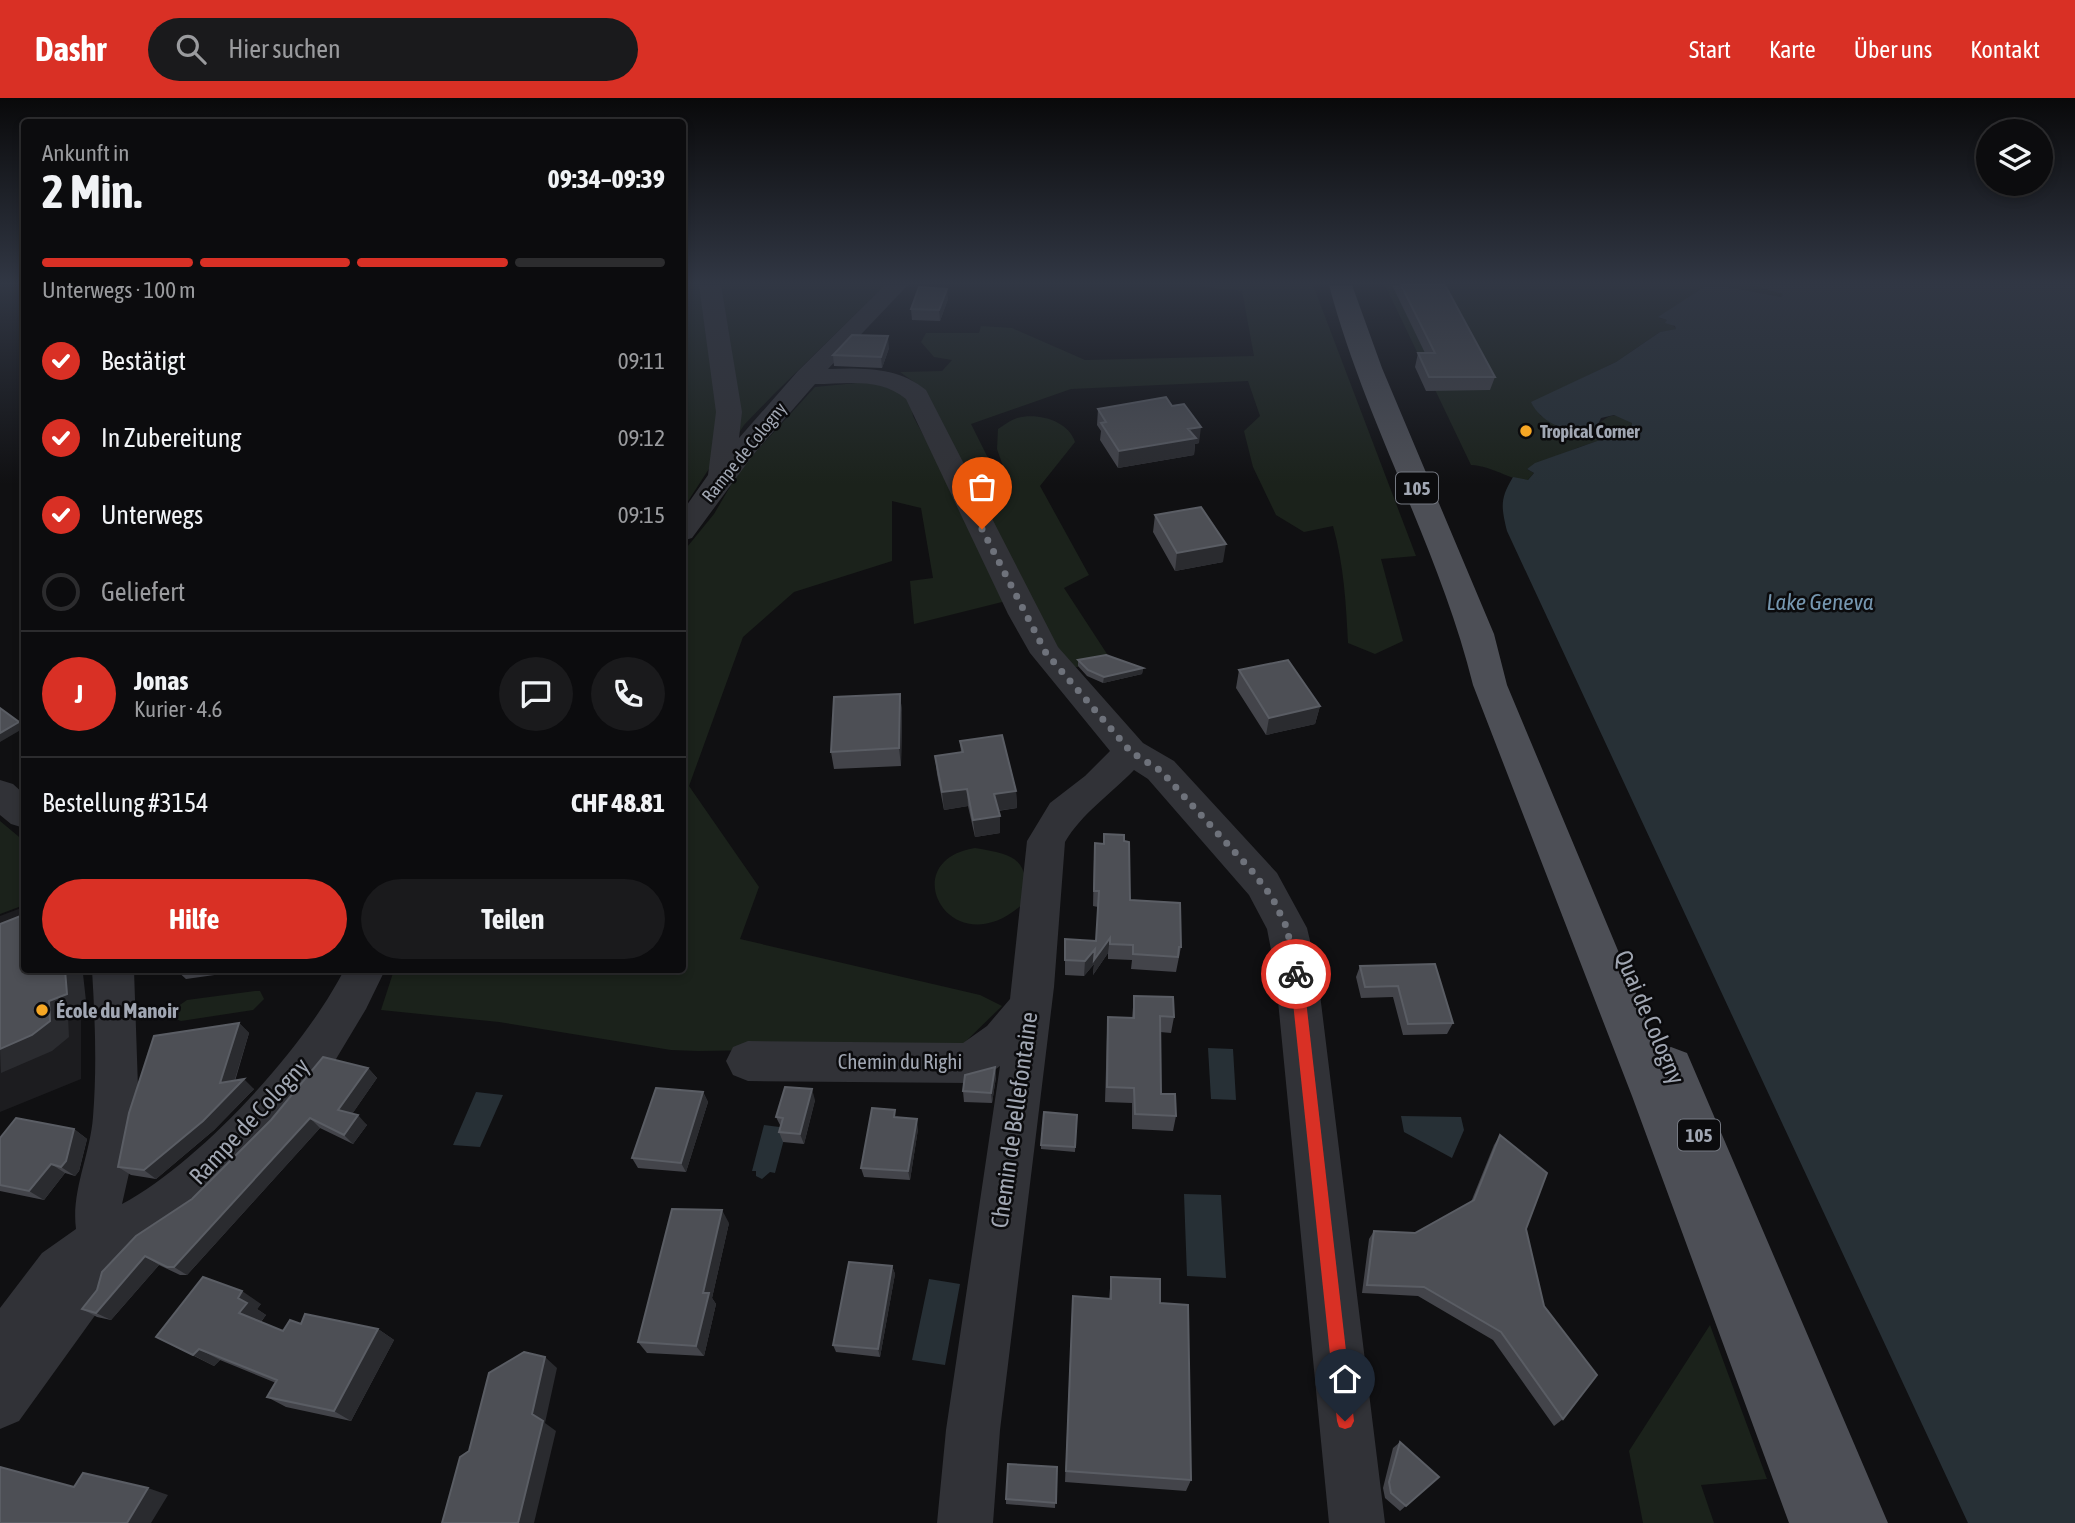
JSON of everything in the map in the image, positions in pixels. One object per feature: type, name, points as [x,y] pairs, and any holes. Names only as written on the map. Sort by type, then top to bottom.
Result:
[{"type":"main road","name":"Quai de Cologny","points":[[1363,352],[1477,635],[1490,685],[1528,752],[1858,1523]]},
{"type":"main road","name":"Quai de Cologny","points":[[1528,752],[1655,1096],[1819,1523]]},
{"type":"street","points":[[720,352],[729,412],[722,475]]},
{"type":"street","name":"Rampe de Cologny","points":[[686,526],[722,475],[831,352]]},
{"type":"street","points":[[807,376],[892,380],[905,385],[917,395],[1038,640],[1131,752],[1161,771],[1252,871],[1272,897],[1287,928],[1296,970],[1356,1523]]},
{"type":"street","name":"Chemin de Bellefontaine","points":[[965,1523],[973,1430],[1030,1006],[1044,857],[1050,831],[1063,813],[1098,785],[1131,752]]},
{"type":"street","points":[[0,794],[21,812]]},
{"type":"street","points":[[0,1402],[91,1278],[101,1239],[97,1208],[112,1147],[116,1117],[113,973]]},
{"type":"street","name":"Rampe de Cologny","points":[[0,1352],[59,1272],[101,1239],[144,1219],[181,1194],[244,1133],[276,1099],[344,1012],[363,973]]},
{"type":"street","name":"Chemin du Righi","points":[[748,1061],[970,1063],[1002,1040],[1030,1006]]},
{"type":"shaded area","points":[[686,352],[710,352],[719,415],[714,461],[686,504]]},
{"type":"shaded area","points":[[728,352],[817,352],[744,425],[733,442],[732,376]]},
{"type":"shaded area","points":[[929,352],[1066,352],[1085,360],[1254,356],[1253,352],[1338,352],[1416,556],[1381,559],[1403,641],[1375,654],[1348,643],[1342,570],[1333,526],[1304,532],[1276,515],[1253,467],[1244,431],[1260,416],[1248,381],[1071,389],[971,424],[994,470],[983,485],[989,496],[1004,483],[1005,472],[997,449],[998,429],[1007,423],[1025,416],[1043,417],[1060,424],[1072,435],[1075,442],[1040,486],[1089,575],[1064,588],[1109,657],[1074,668],[1047,637],[921,387],[900,372],[942,371],[952,360],[934,357]]},
{"type":"shaded area","points":[[1417,352],[1631,352],[1616,362],[1532,403],[1541,416],[1591,429],[1610,416],[1619,416],[1632,423],[1631,430],[1577,448],[1527,469],[1534,473],[1528,480],[1471,465]]},
{"type":"shaded area","points":[[867,382],[903,392],[1006,601],[914,624],[910,581],[933,578],[921,508],[892,501],[892,561],[794,592],[743,637],[689,786],[759,887],[740,939],[980,995],[1002,1006],[960,1047],[698,1051],[671,1050],[499,1022],[381,1010],[393,973],[686,973],[686,548],[714,514],[741,468],[815,387]]},
{"type":"shaded area","points":[[0,821],[21,838],[21,906],[0,914]]},
{"type":"shaded area","points":[[975,848],[1000,853],[1016,860],[1025,875],[1027,900],[1000,919],[976,924],[956,919],[942,906],[935,889],[937,872],[950,857]]},
{"type":"shaded area","name":"École du Manoir","points":[[21,908],[21,973],[82,973],[86,1008],[81,1012],[81,1079],[0,1112],[0,916]]},
{"type":"shaded area","points":[[260,991],[264,999],[253,1010],[181,1021],[173,1018],[174,1009],[187,1000]]},
{"type":"shaded area","points":[[1710,1325],[1767,1479],[1701,1485],[1714,1523],[1643,1523],[1629,1451]]},
{"type":"water","name":"Lake Geneva","points":[[1631,352],[2075,352],[2075,1523],[1968,1523],[1507,531],[1503,503],[1513,477],[1528,480],[1534,473],[1527,469],[1535,463],[1631,429],[1632,423],[1614,415],[1601,418],[1597,426],[1581,435],[1546,419],[1531,402],[1616,362]]},
{"type":"water","points":[[1208,1048],[1233,1049],[1236,1100],[1211,1099]]},
{"type":"water","points":[[476,1092],[503,1095],[480,1147],[453,1145]]},
{"type":"water","points":[[1401,1116],[1461,1117],[1464,1130],[1452,1158],[1404,1132]]},
{"type":"water","points":[[764,1125],[787,1128],[775,1173],[770,1172],[762,1179],[756,1176],[756,1171],[752,1171]]},
{"type":"water","points":[[1184,1194],[1221,1195],[1226,1278],[1187,1276]]},
{"type":"water","points":[[929,1279],[960,1284],[945,1365],[912,1360]]},
{"type":"building","points":[[836,352],[883,352],[881,357],[833,355]]},
{"type":"building","points":[[1481,352],[1495,377],[1429,377],[1418,353]]},
{"type":"building","points":[[1166,397],[1172,406],[1184,404],[1201,427],[1188,429],[1196,438],[1119,451],[1101,423],[1106,422],[1098,409]]},
{"type":"building","points":[[1201,507],[1226,544],[1177,553],[1155,515]]},
{"type":"building","points":[[1106,655],[1143,668],[1104,677],[1088,670],[1078,660]]},
{"type":"building","points":[[1288,660],[1320,706],[1269,718],[1239,670]]},
{"type":"building","points":[[900,694],[899,748],[831,752],[834,697]]},
{"type":"building","points":[[0,708],[19,722],[0,733]]},
{"type":"building","points":[[1002,735],[1016,791],[994,794],[1000,816],[973,820],[967,789],[942,792],[935,756],[963,752],[960,741]]},
{"type":"building","points":[[1104,834],[1124,835],[1124,841],[1129,842],[1130,900],[1180,903],[1181,947],[1178,957],[1133,954],[1133,945],[1110,944],[1110,938],[1094,960],[1095,949],[1085,961],[1065,960],[1065,939],[1096,941],[1099,891],[1094,891],[1095,843],[1104,844]]},
{"type":"building","points":[[21,916],[21,973],[65,973],[67,994],[49,1001],[50,1021],[32,1035],[0,1049],[0,924]]},
{"type":"building","points":[[1435,964],[1453,1023],[1408,1024],[1398,986],[1365,987],[1360,966]]},
{"type":"building","points":[[1134,996],[1173,997],[1174,1017],[1160,1016],[1161,1094],[1175,1094],[1176,1116],[1135,1114],[1134,1088],[1107,1087],[1108,1017],[1134,1018]]},
{"type":"building","points":[[239,1023],[220,1083],[244,1079],[203,1121],[144,1170],[118,1167],[129,1113],[154,1036]]},
{"type":"building","points":[[323,1057],[368,1068],[338,1110],[358,1115],[344,1135],[310,1118],[174,1267],[167,1267],[145,1256],[96,1313],[82,1309],[97,1290],[102,1272],[136,1236],[192,1199],[271,1120]]},
{"type":"building","points":[[995,1067],[991,1093],[963,1091],[965,1075]]},
{"type":"building","points":[[785,1087],[812,1089],[800,1134],[779,1132],[783,1118],[776,1117]]},
{"type":"building","points":[[656,1088],[703,1092],[681,1163],[632,1158]]},
{"type":"building","points":[[872,1108],[895,1110],[894,1117],[917,1119],[908,1171],[861,1168]]},
{"type":"building","points":[[1044,1112],[1077,1115],[1075,1147],[1041,1145]]},
{"type":"building","points":[[16,1118],[74,1129],[66,1161],[61,1167],[51,1164],[29,1191],[0,1185],[0,1138]]},
{"type":"building","points":[[1500,1135],[1547,1173],[1526,1229],[1544,1306],[1597,1375],[1563,1419],[1501,1332],[1424,1287],[1367,1285],[1374,1231],[1415,1233],[1474,1200]]},
{"type":"building","points":[[672,1209],[722,1210],[703,1293],[709,1293],[696,1346],[638,1342]]},
{"type":"building","points":[[849,1262],[892,1266],[878,1349],[833,1345]]},
{"type":"building","points":[[203,1277],[242,1291],[238,1298],[247,1303],[239,1313],[283,1331],[290,1320],[301,1324],[305,1314],[378,1329],[334,1411],[267,1397],[277,1380],[199,1349],[193,1355],[156,1337]]},
{"type":"building","points":[[1111,1277],[1160,1279],[1160,1303],[1188,1305],[1191,1480],[1066,1471],[1073,1296],[1111,1299]]},
{"type":"building","points":[[524,1352],[545,1357],[532,1414],[543,1421],[518,1523],[442,1523],[460,1457],[469,1451],[489,1373]]},
{"type":"building","points":[[1400,1442],[1439,1477],[1406,1506],[1391,1493],[1389,1482]]},
{"type":"building","points":[[1008,1464],[1057,1467],[1056,1503],[1006,1499]]},
{"type":"building","points":[[0,1467],[74,1487],[83,1473],[148,1488],[127,1523],[0,1523]]},
{"type":"way so far","points":[[982,529],[1046,653],[1131,752],[1161,771],[1252,871],[1272,897],[1287,928],[1296,974]]},
{"type":"place","name":"Tropical Corner","points":[[1526,431]]},
{"type":"place","name":"École du Manoir","points":[[42,1010]]},
{"type":"route","points":[[1296,974],[1345,1421]]}]
